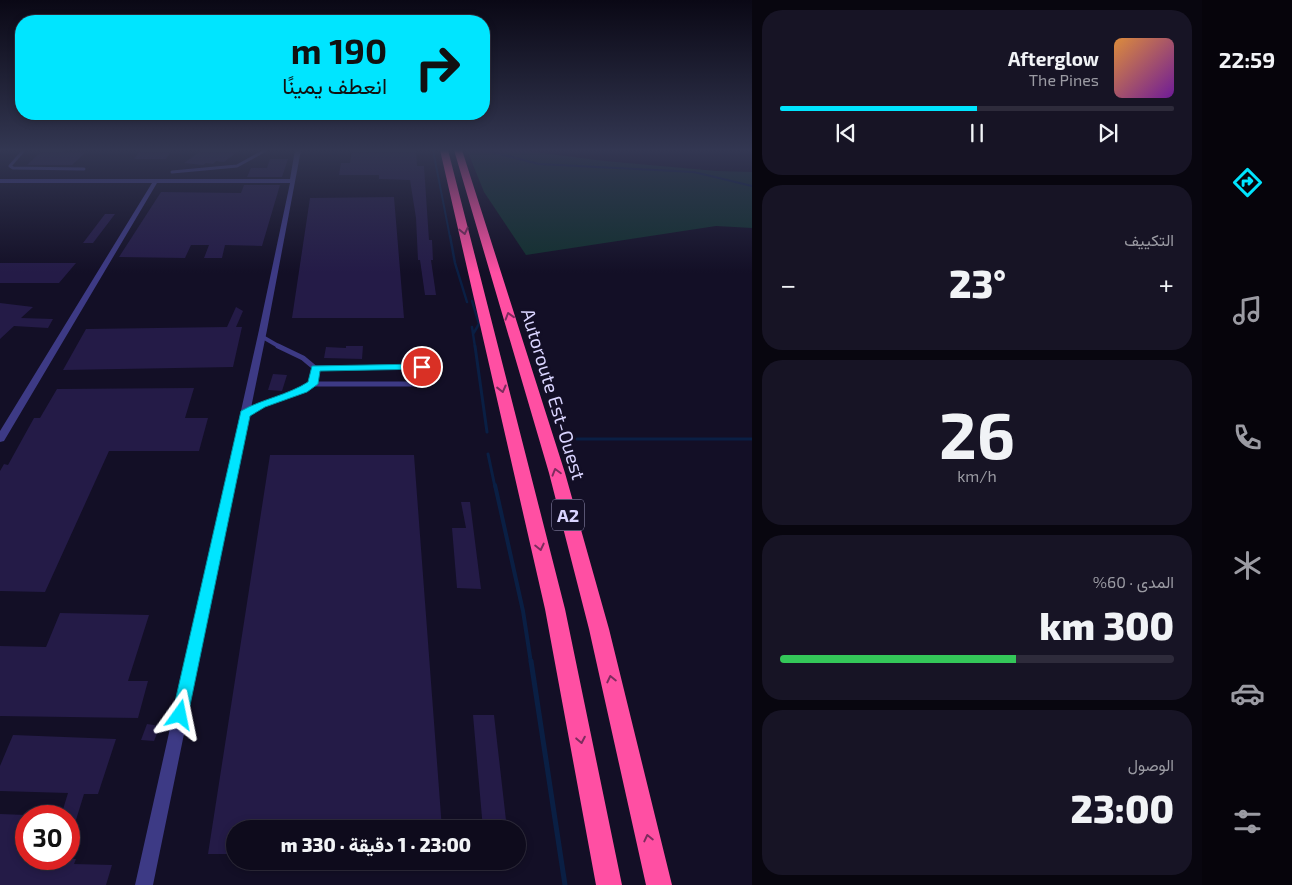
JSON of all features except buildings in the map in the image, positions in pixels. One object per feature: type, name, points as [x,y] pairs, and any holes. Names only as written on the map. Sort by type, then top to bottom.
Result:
[{"type":"highway","name":"A2","points":[[454,191],[555,609],[609,885]]},
{"type":"highway","name":"Autoroute Est-Ouest","points":[[471,191],[556,473],[599,629],[659,885]]},
{"type":"street","points":[[0,439],[149,191]]},
{"type":"street","points":[[144,885],[262,336],[290,191]]},
{"type":"lane","points":[[245,414],[261,405],[304,390],[312,384],[316,376],[315,368],[310,362],[270,343],[262,336]]},
{"type":"lane","points":[[315,368],[422,367]]},
{"type":"lane","points":[[312,384],[422,384]]},
{"type":"green space","points":[[752,191],[752,228],[716,226],[526,255],[484,192]]},
{"type":"waterway","points":[[441,191],[450,237]]},
{"type":"waterway","points":[[450,236],[455,263],[467,302]]},
{"type":"waterway","points":[[472,301],[479,324],[473,334]]},
{"type":"waterway","points":[[472,327],[473,334]]},
{"type":"waterway","points":[[473,334],[475,347]]},
{"type":"waterway","points":[[475,346],[487,432]]},
{"type":"waterway","points":[[577,439],[752,439]]},
{"type":"waterway","points":[[488,454],[495,487]]},
{"type":"waterway","points":[[495,485],[523,611],[531,663]]},
{"type":"waterway","points":[[531,661],[565,885]]},
{"type":"route","points":[[180,715],[245,414],[261,405],[304,390],[312,384],[316,376],[315,368],[422,367]]}]
